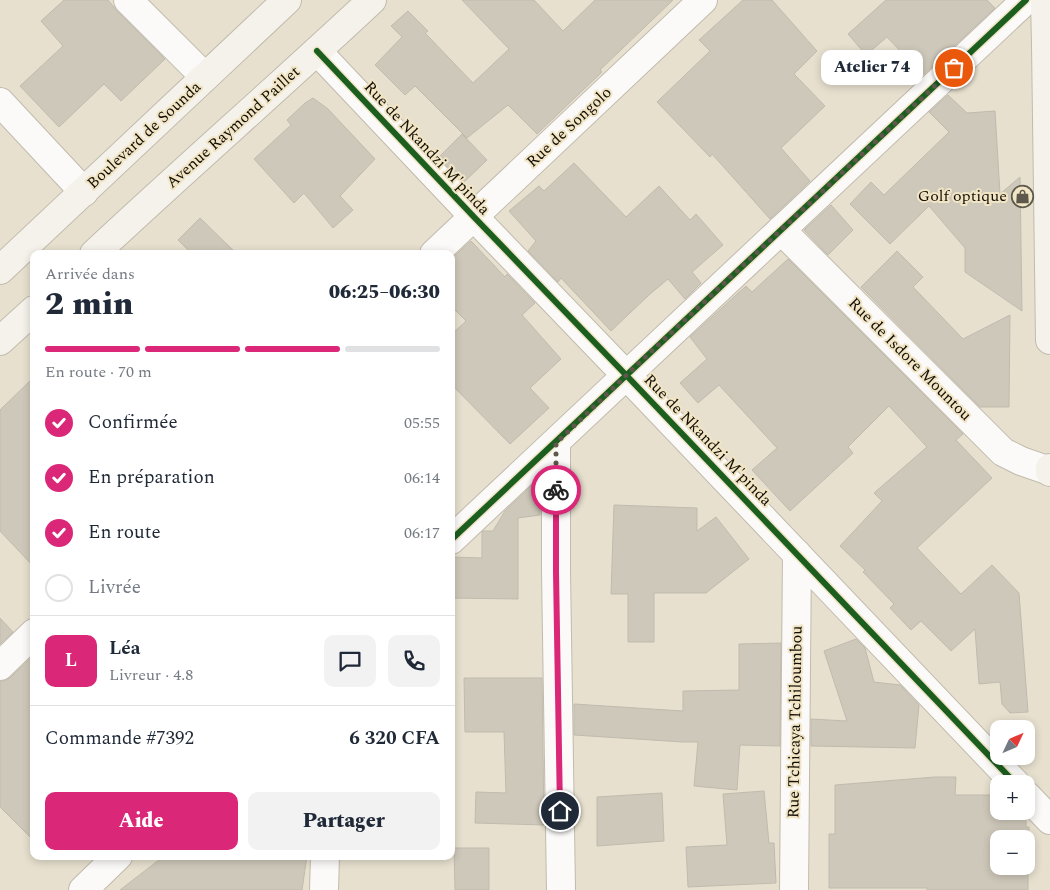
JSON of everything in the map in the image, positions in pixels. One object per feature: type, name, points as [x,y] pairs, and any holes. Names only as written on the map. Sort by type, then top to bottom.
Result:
[{"type":"main road","name":"Boulevard de Sounda","points":[[0,270],[287,0]]},
{"type":"main road","name":"Avenue Raymond Paillet","points":[[98,250],[372,0]]},
{"type":"main road","points":[[1045,0],[1048,45],[1050,340]]},
{"type":"main road","points":[[0,341],[30,314]]},
{"type":"street","points":[[128,0],[205,78]]},
{"type":"street","name":"Rue de Songolo","points":[[438,250],[703,0]]},
{"type":"street","points":[[455,536],[1026,0]]},
{"type":"street","name":"Rue de Nkandzi M'pinda","points":[[317,51],[1007,775]]},
{"type":"street","points":[[0,102],[84,192]]},
{"type":"street","name":"Rue de Isdore Mountou","points":[[781,230],[1003,452],[1021,462],[1050,470]]},
{"type":"street","points":[[556,443],[556,572],[562,890]]},
{"type":"street","name":"Rue Tchicaya Tchiloumbou","points":[[794,890],[797,554]]},
{"type":"street","points":[[0,666],[30,637]]},
{"type":"street","points":[[1035,804],[1050,820]]},
{"type":"street","points":[[83,890],[114,860]]},
{"type":"street","points":[[324,860],[324,890]]},
{"type":"building","points":[[64,0],[108,0],[165,59],[121,101],[104,84],[59,127],[20,86],[63,46],[41,21]]},
{"type":"building","points":[[462,0],[534,0],[563,31],[595,0],[673,0],[537,134],[508,105],[467,138],[415,86],[405,95],[375,65],[402,37],[391,26],[408,11],[428,31],[425,33],[473,83],[509,49]]},
{"type":"building","points":[[743,0],[772,0],[817,51],[794,74],[825,106],[781,148],[810,181],[770,219],[712,154],[710,157],[657,102],[710,51],[699,40]]},
{"type":"building","points":[[886,0],[987,0],[995,8],[923,75],[887,37],[866,55],[848,34]]},
{"type":"building","points":[[948,95],[967,113],[995,111],[1000,194],[1020,177],[1022,311],[965,272],[965,248],[929,206],[890,244],[850,204],[871,182],[884,195],[949,132],[929,112]]},
{"type":"building","points":[[313,98],[328,109],[375,159],[340,196],[353,210],[333,228],[304,193],[294,203],[254,159],[291,125],[287,120]]},
{"type":"building","points":[[462,134],[487,160],[463,183],[439,157]]},
{"type":"building","points":[[574,163],[626,217],[659,186],[690,220],[696,214],[723,245],[692,272],[701,283],[685,299],[668,279],[611,331],[561,278],[558,282],[528,251],[536,241],[509,211],[539,186],[544,191]]},
{"type":"building","points":[[831,205],[853,230],[828,255],[804,230]]},
{"type":"building","points":[[200,218],[233,250],[188,250],[178,240]]},
{"type":"building","points":[[471,241],[505,277],[507,274],[535,303],[522,315],[561,359],[530,388],[549,408],[510,444],[455,388],[455,331],[466,321],[455,310],[455,255]]},
{"type":"building","points":[[897,251],[923,277],[913,287],[963,339],[1010,315],[1009,407],[980,407],[861,287]]},
{"type":"building","points":[[788,259],[963,434],[956,440],[992,478],[917,548],[961,594],[992,565],[1019,593],[1028,712],[1010,713],[1002,704],[1000,682],[979,684],[975,629],[951,651],[921,621],[911,630],[890,608],[894,604],[863,572],[865,570],[840,546],[882,501],[874,493],[927,447],[889,406],[848,447],[853,453],[790,511],[752,470],[777,448],[719,385],[698,403],[680,383],[707,359],[690,337],[746,286],[752,292]]},
{"type":"building","points":[[30,381],[30,563],[0,531],[0,410]]},
{"type":"building","points":[[533,484],[536,484],[540,499],[540,515],[518,518],[518,599],[455,598],[455,557],[482,558],[482,532],[493,531],[505,511]]},
{"type":"building","points":[[614,505],[697,508],[697,531],[716,517],[749,559],[706,593],[654,593],[654,642],[628,642],[628,594],[611,594]]},
{"type":"building","points":[[0,618],[13,632],[0,644]]},
{"type":"building","points":[[856,639],[865,648],[874,682],[900,685],[919,705],[915,748],[811,746],[811,719],[847,721],[824,651]]},
{"type":"building","points":[[781,643],[780,746],[740,745],[737,790],[694,786],[698,742],[574,735],[574,704],[683,711],[683,691],[739,690],[739,644]]},
{"type":"building","points":[[30,659],[30,837],[0,807],[0,681],[11,677]]},
{"type":"building","points":[[464,678],[542,678],[544,825],[475,823],[476,792],[506,793],[504,732],[465,732]]},
{"type":"building","points":[[956,777],[955,795],[990,795],[990,820],[1026,820],[1026,827],[1029,827],[1029,830],[990,830],[990,875],[1028,875],[1028,890],[829,888],[829,834],[835,834],[835,785]]},
{"type":"building","points":[[764,791],[769,843],[774,843],[776,883],[688,887],[686,847],[727,845],[723,794]]},
{"type":"building","points":[[662,793],[664,841],[597,846],[597,797]]},
{"type":"building","points":[[455,848],[489,848],[489,890],[455,890]]},
{"type":"building","points":[[159,860],[306,860],[302,890],[120,890]]},
{"type":"cycle path","points":[[455,536],[1026,0]]},
{"type":"cycle path","points":[[317,51],[1007,775]]},
{"type":"way so far","points":[[556,490],[556,443],[954,68]]},
{"type":"place","name":"Atelier 74","points":[[954,68]]},
{"type":"place","name":"Golf optique","points":[[1023,196]]},
{"type":"route","points":[[556,490],[560,811]]}]
